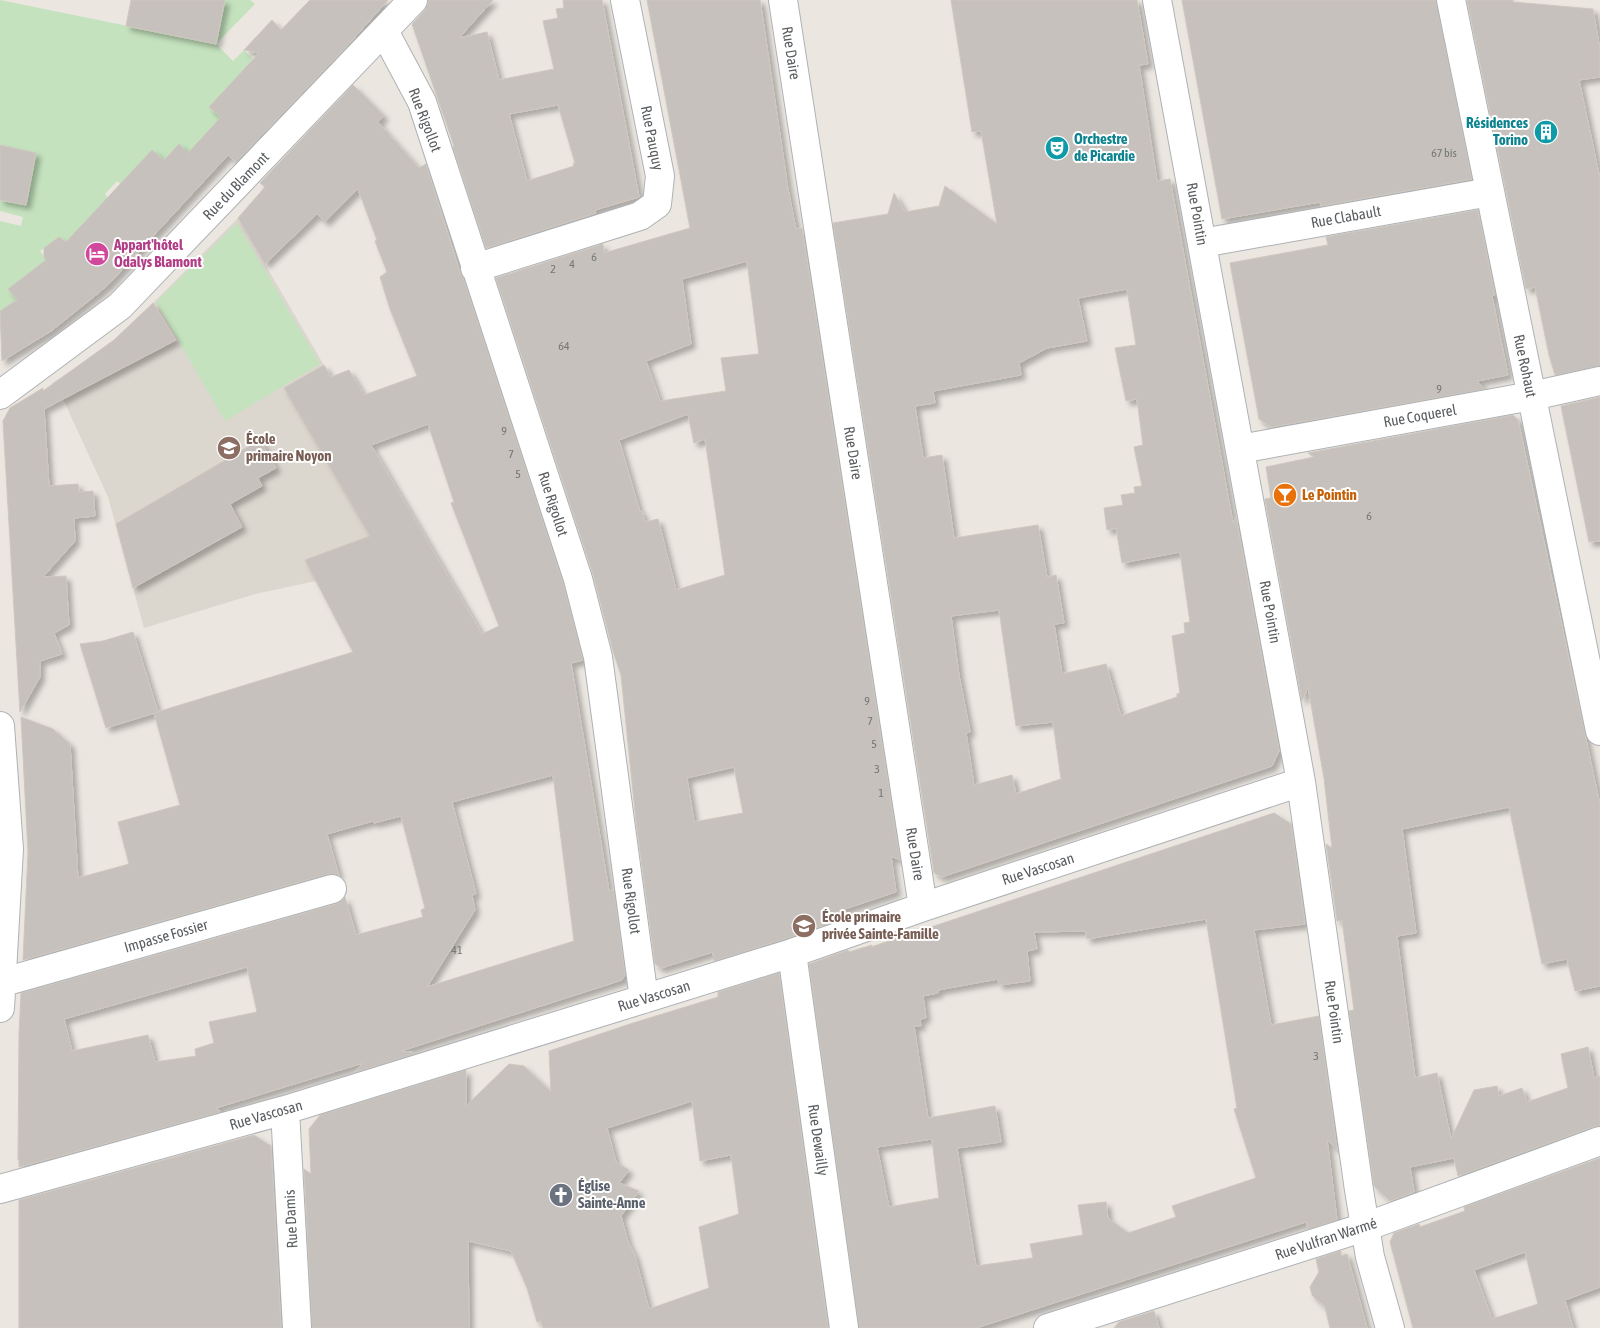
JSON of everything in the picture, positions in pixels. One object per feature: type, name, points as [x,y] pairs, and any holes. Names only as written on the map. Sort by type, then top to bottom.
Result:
[{"type":"street","name":"Rue du Blamont","points":[[0,395],[120,306],[413,0]]},
{"type":"street","name":"Rue Pauquy","points":[[475,268],[640,216],[657,204],[660,176],[625,0]]},
{"type":"street","name":"Rue Daire","points":[[783,0],[923,907]]},
{"type":"street","name":"Rue Pointin","points":[[1157,0],[1301,782],[1370,1256],[1390,1328]]},
{"type":"street","name":"Rue Rohaut","points":[[1451,0],[1532,396],[1591,638],[1600,731]]},
{"type":"street","name":"Rue Rigollot","points":[[384,31],[422,102],[578,579],[598,657],[644,998]]},
{"type":"street","name":"Rue Clabault","points":[[1202,242],[1490,192]]},
{"type":"street","name":"Rue Coquerel","points":[[1240,449],[1532,396],[1600,381]]},
{"type":"street","points":[[0,726],[9,849],[0,1008]]},
{"type":"street","name":"Rue Vascosan","points":[[0,1189],[286,1110],[792,952],[1301,782]]},
{"type":"street","name":"Impasse Fossier","points":[[0,983],[332,889]]},
{"type":"street","name":"Rue Dewailly","points":[[792,952],[844,1328]]},
{"type":"street","name":"Rue Damis","points":[[286,1110],[297,1328]]},
{"type":"street","name":"Rue Vulfran Warmé","points":[[1048,1328],[1081,1323],[1365,1227],[1600,1141]]},
{"type":"shaded area","name":"École primaire Noyon","points":[[238,218],[415,521],[337,573],[316,581],[255,594],[144,628],[108,497],[63,399],[52,383],[114,340]]},
{"type":"green space","points":[[0,0],[216,44],[233,61],[244,50],[253,59],[210,107],[221,117],[228,155],[211,174],[179,144],[164,160],[152,150],[122,185],[117,181],[105,194],[108,198],[66,242],[59,237],[40,251],[46,260],[9,289],[17,300],[0,311],[0,221],[21,226],[23,217],[0,211],[0,200],[26,205],[35,153],[0,145]]},
{"type":"green space","points":[[225,0],[250,0],[255,4],[216,44]]},
{"type":"green space","points":[[237,223],[320,364],[225,421],[156,302]]},
{"type":"building","points":[[131,0],[225,0],[216,44],[126,26]]},
{"type":"building","points":[[310,0],[388,0],[347,46],[236,162],[228,155],[109,284],[51,331],[2,361],[0,311],[17,300],[8,289],[46,260],[44,248],[59,237],[66,242],[152,150],[164,160],[179,144],[188,153],[221,117],[209,107],[259,53],[244,50],[272,20],[281,30]]},
{"type":"building","points":[[428,0],[493,0],[459,38],[487,32],[499,80],[554,69],[543,21],[558,18],[556,9],[564,8],[563,0],[602,0],[639,197],[595,210],[596,213],[486,248],[454,146],[412,24],[428,4]],"holes":[[[558,105],[575,163],[573,164],[574,166],[527,181],[509,114]]]},
{"type":"building","points":[[647,0],[760,0],[788,189],[796,229],[802,228],[900,860],[891,856],[896,892],[836,912],[839,920],[714,961],[713,952],[661,968],[655,964],[636,821],[621,675],[593,574],[496,278],[603,244],[604,253],[690,228]],"holes":[[[747,261],[759,354],[721,358],[726,391],[660,401],[646,361],[691,344],[682,279]],[[688,414],[694,443],[705,439],[725,575],[676,590],[658,519],[645,522],[642,511],[640,512],[619,440]],[[734,767],[743,813],[694,822],[687,778]]]},
{"type":"building","points":[[951,0],[1137,0],[1148,64],[1139,65],[1157,181],[1170,179],[1233,523],[1236,517],[1279,751],[1272,766],[942,877],[934,873],[833,223],[888,214],[894,193],[905,212],[939,206],[945,186],[997,224],[981,131],[972,132]],"holes":[[[1127,289],[1136,345],[1115,348],[1126,401],[1137,399],[1143,445],[1134,447],[1142,486],[1134,487],[1135,493],[1121,495],[1123,505],[1104,508],[1107,530],[1116,528],[1122,563],[1180,552],[1190,622],[1184,623],[1185,633],[1172,636],[1180,693],[1177,694],[1177,697],[1121,716],[1106,664],[1062,674],[1054,624],[1064,623],[1056,575],[1047,577],[1038,525],[954,538],[942,455],[923,458],[915,406],[935,403],[933,391],[1021,375],[1019,363],[1047,348],[1087,341],[1078,298]],[[999,610],[1016,726],[1053,722],[1061,779],[1016,794],[1012,775],[974,785],[966,733],[970,732],[959,675],[951,616]]]},
{"type":"building","points":[[1182,0],[1436,0],[1472,179],[1321,206],[1320,202],[1222,219]]},
{"type":"building","points":[[1467,0],[1513,0],[1513,2],[1593,9],[1600,50],[1600,77],[1579,80],[1600,179],[1600,366],[1555,375],[1535,287],[1526,289]]},
{"type":"building","points":[[353,85],[384,116],[378,122],[419,168],[426,164],[460,273],[463,277],[563,583],[583,660],[571,663],[609,891],[614,890],[625,975],[622,980],[401,1051],[417,1053],[355,1072],[363,1063],[216,1108],[221,1112],[19,1167],[19,1034],[21,993],[336,904],[345,897],[356,935],[423,917],[421,910],[425,908],[401,816],[374,823],[373,821],[327,834],[339,876],[328,874],[23,960],[28,852],[21,717],[53,729],[70,744],[78,878],[129,864],[118,822],[180,805],[154,713],[353,652],[305,560],[370,536],[284,388],[324,365],[331,377],[349,370],[364,395],[417,376],[390,309],[380,277],[387,272],[358,189],[325,222],[317,214],[265,264],[238,218],[265,187],[260,183]],"holes":[[[428,424],[454,502],[451,503],[499,626],[482,634],[371,445]],[[553,775],[574,941],[427,987],[475,910],[472,895],[476,894],[452,802]],[[247,967],[257,1012],[209,1022],[214,1043],[195,1049],[196,1056],[155,1062],[148,1035],[72,1051],[64,1019]]]},
{"type":"building","points":[[0,145],[36,153],[26,205],[0,200]]},
{"type":"building","points":[[1478,210],[1495,295],[1492,296],[1508,375],[1477,381],[1485,389],[1271,427],[1259,419],[1230,263],[1328,245],[1326,237]]},
{"type":"building","points":[[153,303],[176,340],[44,409],[49,486],[78,484],[79,492],[93,491],[95,516],[74,518],[75,541],[43,577],[66,576],[69,625],[54,633],[62,654],[40,661],[40,677],[20,712],[3,421],[10,408],[43,388],[43,391],[114,340]]},
{"type":"building","points":[[1600,397],[1600,541],[1589,542],[1561,406]]},
{"type":"building","points":[[1513,415],[1518,420],[1600,805],[1600,986],[1575,991],[1567,959],[1542,964],[1509,807],[1402,829],[1416,933],[1397,936],[1415,1078],[1437,1073],[1451,1139],[1474,1090],[1497,1086],[1499,1096],[1522,1088],[1527,1102],[1568,1088],[1561,1054],[1588,1047],[1594,1078],[1600,1076],[1600,1126],[1595,1126],[1458,1176],[1454,1158],[1410,1167],[1414,1192],[1390,1201],[1374,1186],[1349,1011],[1354,1010],[1342,920],[1337,921],[1326,844],[1332,848],[1324,778],[1308,687],[1302,701],[1265,499],[1271,498],[1266,467],[1314,457],[1308,453]]},
{"type":"building","points":[[260,440],[276,468],[258,478],[262,486],[230,504],[242,527],[133,588],[116,524]]},
{"type":"building","points":[[133,632],[158,712],[106,728],[80,644],[103,641]]},
{"type":"building","points":[[1274,813],[1291,824],[1305,924],[1254,930],[1271,1025],[1319,1016],[1337,1150],[1327,1139],[1337,1220],[1308,1229],[1306,1222],[976,1328],[859,1328],[809,964],[848,950],[849,952],[872,945],[871,947]],"holes":[[[1206,919],[1237,1108],[1234,1109],[1256,1178],[1172,1206],[1176,1217],[1128,1233],[1108,1218],[1106,1202],[1078,1205],[1083,1235],[1030,1244],[1033,1258],[976,1266],[957,1148],[1001,1142],[995,1106],[928,1118],[914,1026],[921,1026],[920,1019],[926,1018],[923,996],[938,993],[938,990],[998,979],[999,985],[1030,981],[1027,951],[1037,949],[1034,932],[1086,931],[1087,939]],[[932,1139],[939,1198],[889,1207],[877,1147]]]},
{"type":"building","points":[[779,973],[828,1328],[543,1328],[541,1321],[537,1322],[527,1288],[511,1251],[468,1241],[469,1328],[312,1328],[304,1169],[311,1174],[309,1129],[320,1115],[466,1070],[466,1106],[509,1064],[524,1066],[551,1092],[549,1051],[718,997],[718,992]],"holes":[[[692,1101],[700,1161],[731,1155],[739,1214],[699,1227],[709,1288],[649,1309],[635,1256],[628,1242],[621,1216],[639,1191],[619,1183],[629,1170],[616,1162],[607,1128]]]},
{"type":"building","points":[[254,1135],[271,1146],[281,1328],[19,1328],[19,1200]]},
{"type":"building","points":[[1600,1158],[1600,1287],[1565,1300],[1573,1328],[1413,1328],[1390,1242],[1394,1233],[1419,1224],[1420,1227],[1465,1211],[1464,1207]],"holes":[[[1525,1252],[1538,1304],[1492,1319],[1474,1270]]]},
{"type":"building","points":[[1341,1251],[1341,1256],[1347,1254],[1367,1328],[1330,1328],[1325,1307],[1312,1295],[1310,1287],[1319,1272],[1316,1259]]},
{"type":"building","points":[[1154,1311],[1159,1328],[1114,1328],[1119,1322]]},
{"type":"place","name":"Résidences Torino","points":[[1546,132]]},
{"type":"place","name":"Orchestre de Picardie","points":[[1057,148]]},
{"type":"place","name":"Appart'hôtel Odalys Blamont","points":[[97,254]]},
{"type":"place","name":"École primaire Noyon","points":[[229,448]]},
{"type":"place","name":"Le Pointin","points":[[1285,495]]},
{"type":"place","name":"École primaire privée Sainte-Famille","points":[[804,926]]},
{"type":"place","name":"Église Sainte-Anne","points":[[561,1195]]}]
